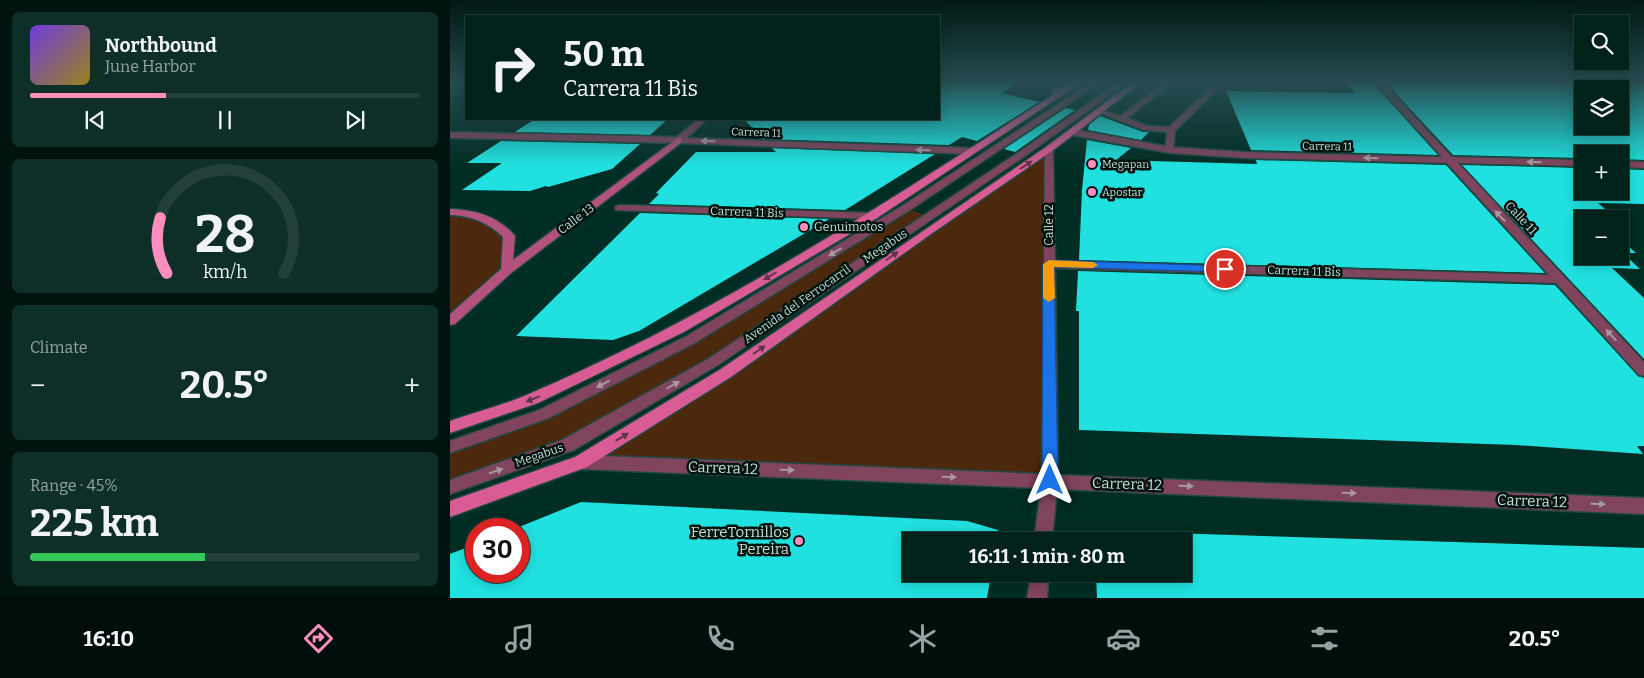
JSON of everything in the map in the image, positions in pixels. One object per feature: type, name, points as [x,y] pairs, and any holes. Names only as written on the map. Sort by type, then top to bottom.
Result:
[{"type":"main road","points":[[450,427],[534,399],[678,330],[873,216],[1034,110]]},
{"type":"main road","name":"Avenida del Ferrocarril","points":[[450,509],[581,462],[726,374],[1049,149],[1099,111]]},
{"type":"main road","name":"Calle 13","points":[[450,321],[507,270],[679,140]]},
{"type":"main road","points":[[450,212],[460,212],[489,218],[510,236],[507,270]]},
{"type":"street","name":"Megabus","points":[[450,447],[544,414],[690,340],[906,208],[1055,110]]},
{"type":"street","name":"Megabus","points":[[450,487],[568,445],[714,362],[1084,110]]},
{"type":"street","points":[[1122,119],[1134,110]]},
{"type":"street","points":[[1170,150],[1171,130],[1192,110]]},
{"type":"street","name":"Calle 11","points":[[1403,110],[1644,371]]},
{"type":"street","points":[[1099,111],[1147,128],[1171,130]]},
{"type":"street","name":"Calle 13","points":[[679,140],[702,120]]},
{"type":"street","name":"Carrera 11","points":[[1072,132],[1170,150],[1245,155],[1574,163]]},
{"type":"street","name":"Carrera 11","points":[[450,135],[679,140],[971,152]]},
{"type":"street","name":"Calle 12","points":[[1045,532],[1050,480],[1049,149]]},
{"type":"street","points":[[1629,164],[1644,165]]},
{"type":"street","name":"Carrera 11 Bis","points":[[620,208],[873,216]]},
{"type":"street","name":"Carrera 11 Bis","points":[[1049,264],[1558,279]]},
{"type":"street","name":"Carrera 12","points":[[581,462],[1644,506]]},
{"type":"street","points":[[1037,598],[1039,582]]},
{"type":"shaded area","points":[[1049,149],[1050,480],[581,462],[726,373]]},
{"type":"shaded area","points":[[906,208],[928,216],[713,362],[568,445],[450,487],[450,447],[544,414],[690,340]]},
{"type":"shaded area","points":[[450,212],[489,218],[509,236],[507,270],[450,321]]},
{"type":"building","points":[[940,110],[1026,110],[977,141],[962,137],[949,145],[763,139],[745,120],[940,120]]},
{"type":"building","points":[[1063,110],[1075,110],[1015,152],[1004,149]]},
{"type":"building","points":[[1234,110],[1397,110],[1438,155],[1251,150]]},
{"type":"building","points":[[1411,110],[1574,110],[1574,135],[1629,135],[1629,110],[1644,110],[1644,160],[1629,159],[1629,145],[1574,145],[1574,158],[1453,155]]},
{"type":"building","points":[[1100,116],[1143,132],[1149,132],[1141,140],[1088,130],[1089,125]]},
{"type":"building","points":[[533,120],[667,120],[650,135],[515,132]]},
{"type":"building","points":[[1087,140],[1131,148],[1116,160],[1257,164],[1256,160],[1446,165],[1545,273],[1079,260],[1082,190]]},
{"type":"building","points":[[501,141],[640,144],[612,169],[548,187],[530,191],[462,190],[502,163],[467,163]]},
{"type":"building","points":[[772,148],[935,154],[845,210],[649,204],[659,194],[656,193],[696,152],[776,152]]},
{"type":"building","points":[[1462,165],[1574,168],[1574,200],[1629,200],[1629,169],[1644,170],[1644,204],[1598,203],[1606,210],[1574,210],[1574,265],[1629,265],[1629,259],[1640,269],[1612,268],[1644,298],[1644,359]]},
{"type":"building","points":[[640,213],[829,219],[639,331],[613,340],[516,336]]},
{"type":"building","points":[[1629,247],[1636,253],[1629,253]]},
{"type":"building","points":[[1078,271],[1555,285],[1638,376],[1644,378],[1644,446],[1637,446],[1643,454],[1516,445],[1079,430],[1079,311],[1076,311]]},
{"type":"building","points":[[581,502],[967,521],[998,530],[998,532],[902,532],[902,582],[990,582],[987,598],[450,598],[450,554],[465,548],[465,583],[530,583],[530,523]]},
{"type":"building","points":[[1104,531],[1136,532],[1103,532]]},
{"type":"building","points":[[1192,534],[1644,548],[1644,598],[1097,598],[1096,582],[1192,582]]},
{"type":"slow traffic","points":[[1049,298],[1049,264],[1093,265]]},
{"type":"place","name":"Megapan","points":[[1092,164]]},
{"type":"place","name":"Apostar","points":[[1092,192]]},
{"type":"place","name":"Genuimotos","points":[[804,227]]},
{"type":"place","name":"FerreTornillos Pereira","points":[[799,541]]},
{"type":"route","points":[[1050,480],[1049,264],[1225,269]]}]
